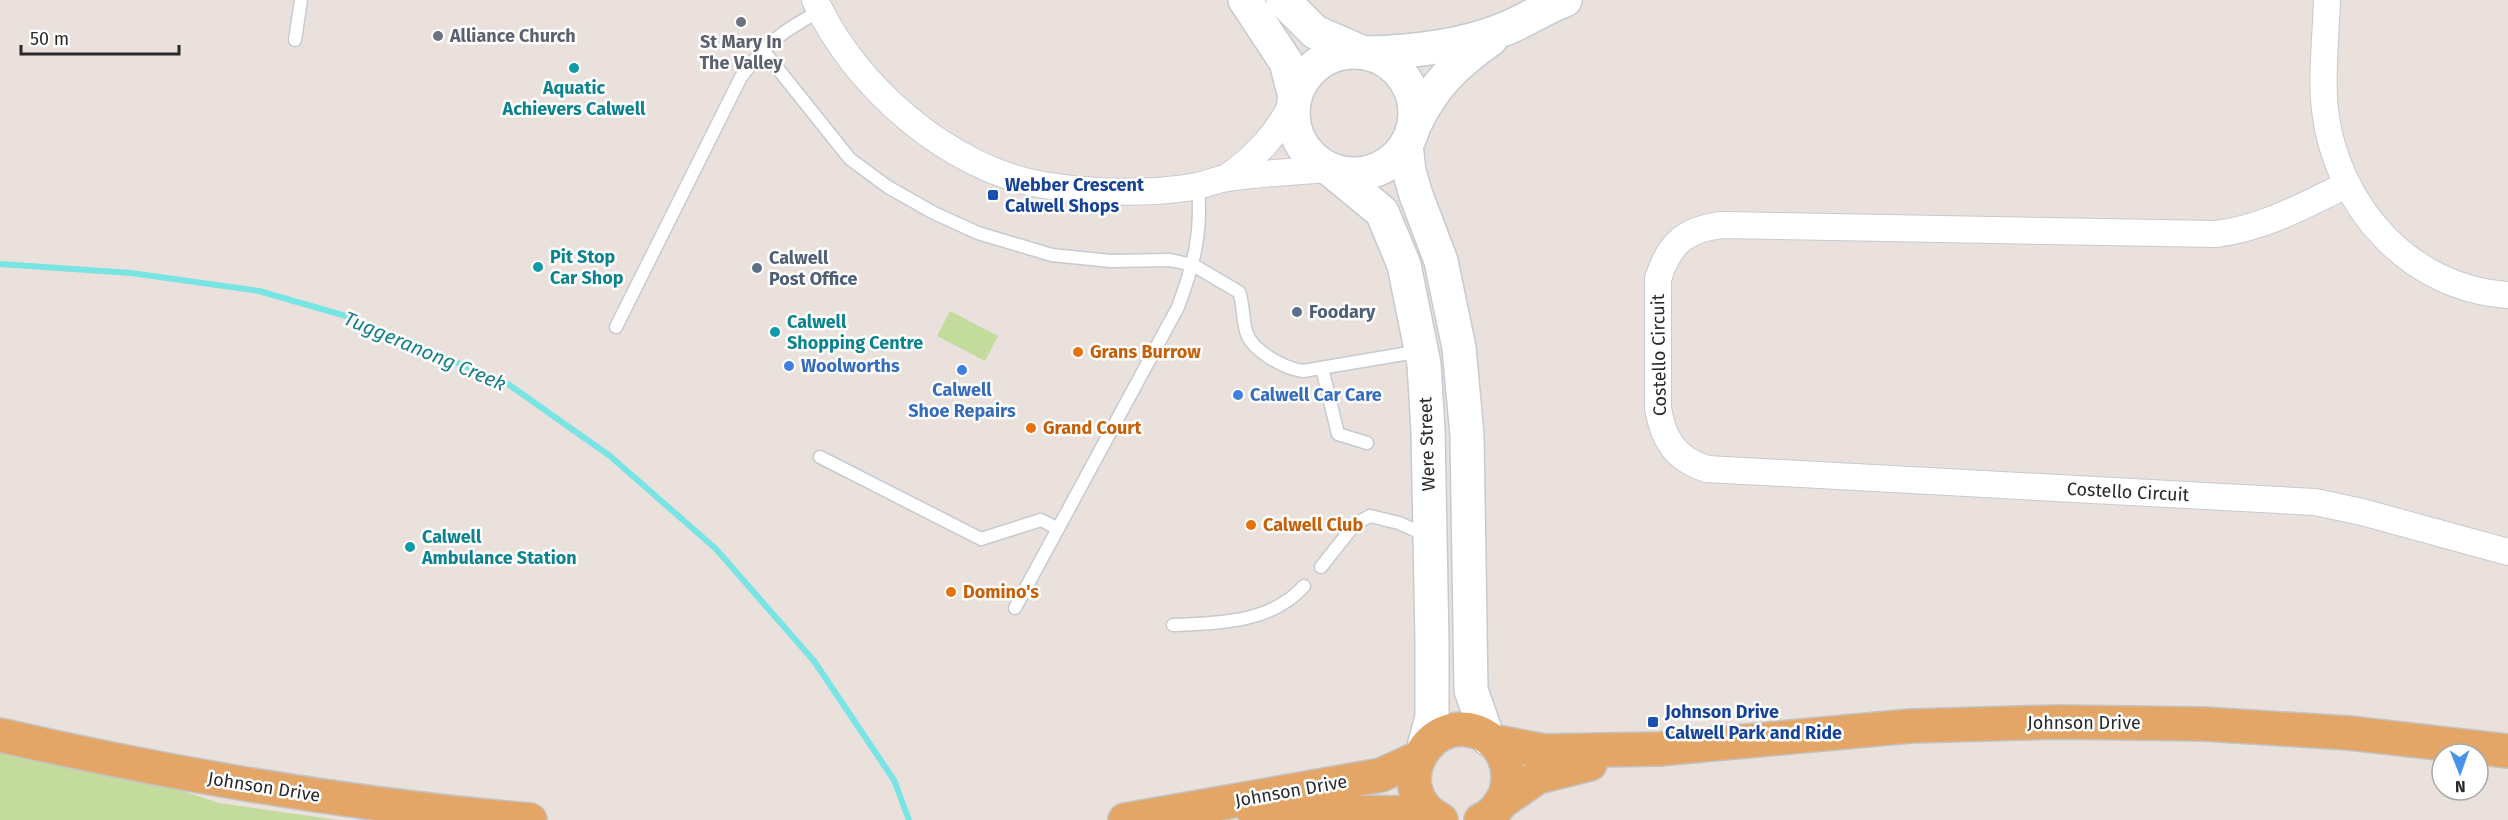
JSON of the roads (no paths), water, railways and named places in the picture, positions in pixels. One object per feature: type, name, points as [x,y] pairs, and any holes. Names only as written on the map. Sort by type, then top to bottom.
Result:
[{"type":"main road","name":"Johnson Drive","points":[[1125,820],[1381,775],[1421,752],[1446,732],[1459,730],[1472,731],[1490,740],[1544,751],[1659,748],[1911,726],[2057,722],[2203,724],[2337,733],[2508,751]]},
{"type":"main road","name":"Johnson Drive","points":[[0,735],[212,778],[314,795],[530,820]]},
{"type":"main road","points":[[1490,740],[1503,755],[1508,766],[1507,790],[1492,813]]},
{"type":"main road","name":"Johnson Drive","points":[[1492,813],[1538,777],[1659,748]]},
{"type":"main road","points":[[1421,752],[1414,781],[1416,793],[1436,818]]},
{"type":"main road","name":"Johnson Drive","points":[[1202,820],[1296,813],[1436,818]]},
{"type":"street","points":[[1245,0],[1286,62],[1295,99],[1294,128],[1299,140],[1316,161],[1329,170]]},
{"type":"street","points":[[1283,0],[1316,32],[1390,63],[1408,85],[1415,112],[1410,136]]},
{"type":"street","points":[[1226,178],[1248,163],[1265,146],[1282,125],[1305,77],[1324,60],[1343,53],[1399,52],[1468,42],[1504,29],[1565,0]]},
{"type":"street","points":[[2326,0],[2324,108],[2331,147],[2356,203],[2383,236],[2415,263],[2452,283],[2508,296]]},
{"type":"street","points":[[818,6],[855,65],[894,108],[945,146],[993,169],[1042,185],[1109,191],[1157,191],[1198,186],[1226,178],[1329,170],[1354,175],[1374,171],[1392,162],[1410,136],[1426,101],[1445,76],[1504,29]]},
{"type":"street","name":"Were Street","points":[[1410,136],[1409,171],[1442,261],[1459,348],[1467,435],[1471,690],[1490,740]]},
{"type":"street","name":"Were Street","points":[[1329,170],[1369,199],[1382,212],[1404,265],[1422,351],[1428,430],[1432,717],[1421,752]]},
{"type":"street","name":"Costello Circuit","points":[[2346,185],[2274,221],[2216,234],[1721,225],[1701,228],[1683,237],[1676,244],[1664,260],[1658,279],[1658,408],[1661,429],[1679,455],[1707,469],[2315,502],[2362,512],[2508,552]]},
{"type":"lane","points":[[295,40],[301,0]]},
{"type":"lane","points":[[616,327],[741,77],[762,49],[818,6]]},
{"type":"lane","points":[[762,49],[850,159],[888,187],[934,213],[978,233],[1052,255],[1111,261],[1170,260],[1194,265],[1239,292],[1247,336],[1260,350],[1285,367],[1294,370],[1322,368],[1422,351]]},
{"type":"lane","points":[[1015,608],[1178,307],[1194,265],[1199,223],[1198,186]]},
{"type":"lane","points":[[1322,368],[1338,434],[1367,443]]},
{"type":"lane","points":[[820,457],[981,539],[1041,520],[1057,528]]},
{"type":"lane","points":[[1321,567],[1355,524],[1370,516],[1399,523],[1428,536]]},
{"type":"lane","points":[[1173,626],[1225,622],[1260,615],[1294,596],[1304,586]]},
{"type":"waterway","name":"Tuggeranong Creek","points":[[0,264],[131,273],[259,291],[346,316],[508,384],[610,456],[716,549],[814,661],[894,780],[909,820]]},
{"type":"place","name":"St Mary In The Valley","points":[[741,22]]},
{"type":"place","name":"Alliance Church","points":[[438,36]]},
{"type":"place","name":"Aquatic Achievers Calwell","points":[[574,68]]},
{"type":"place","name":"Webber Crescent Calwell Shops","points":[[993,195]]},
{"type":"place","name":"Pit Stop Car Shop","points":[[538,267]]},
{"type":"place","name":"Calwell Post Office","points":[[757,268]]},
{"type":"place","name":"Foodary","points":[[1297,312]]},
{"type":"place","name":"Calwell Shopping Centre","points":[[775,332]]},
{"type":"place","name":"Grans Burrow","points":[[1078,352]]},
{"type":"place","name":"Woolworths","points":[[789,366]]},
{"type":"place","name":"Calwell Shoe Repairs","points":[[962,370]]},
{"type":"place","name":"Calwell Car Care","points":[[1238,395]]},
{"type":"place","name":"Grand Court","points":[[1031,428]]},
{"type":"place","name":"Calwell Club","points":[[1251,525]]},
{"type":"place","name":"Calwell Ambulance Station","points":[[410,547]]},
{"type":"place","name":"Domino's","points":[[951,592]]},
{"type":"place","name":"Johnson Drive Calwell Park and Ride","points":[[1653,722]]}]
